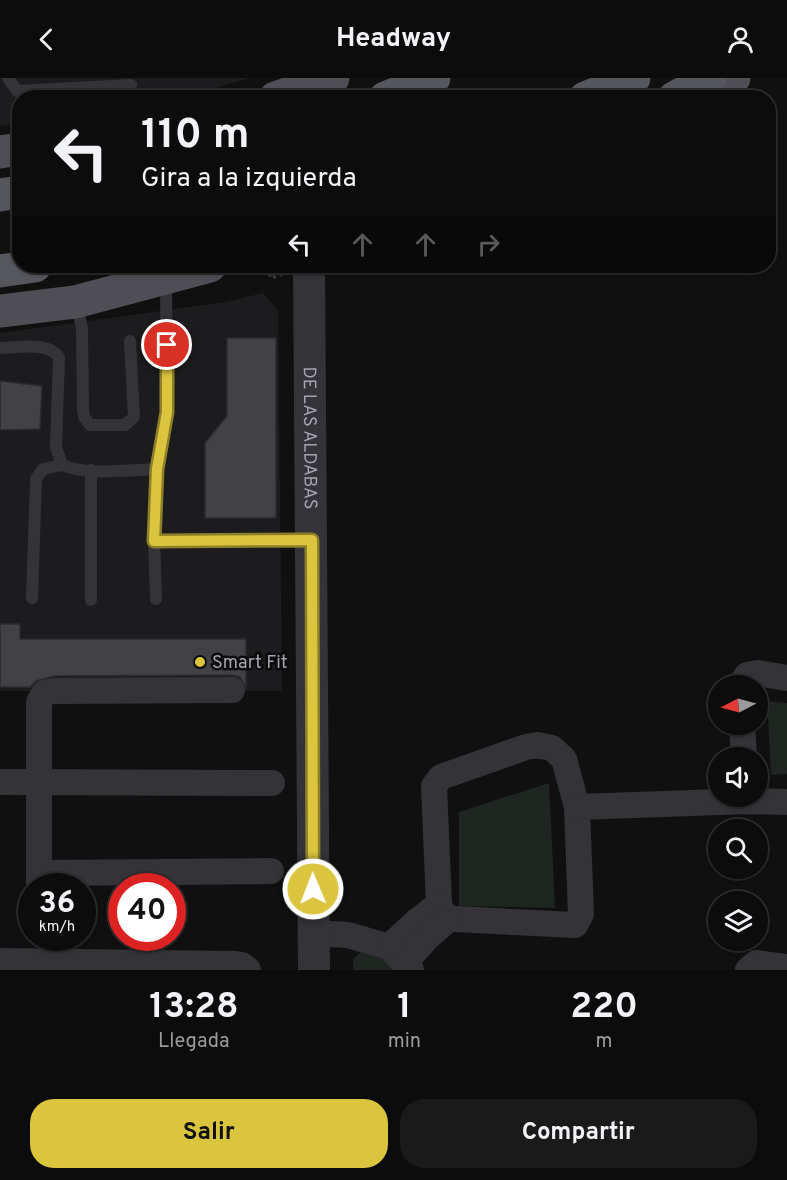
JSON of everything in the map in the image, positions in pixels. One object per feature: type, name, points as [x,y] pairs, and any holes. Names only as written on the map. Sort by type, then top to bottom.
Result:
[{"type":"highway","points":[[405,90],[434,78]]},
{"type":"highway","points":[[605,90],[634,78]]},
{"type":"highway","points":[[688,90],[710,78]]},
{"type":"main road","points":[[705,90],[734,78]]},
{"type":"main road","points":[[0,311],[75,302],[184,273]]},
{"type":"street","name":"DE LAS ALDABAS","points":[[309,273],[314,970]]},
{"type":"street","points":[[747,675],[758,673],[787,678]]},
{"type":"street","points":[[39,873],[39,702],[44,693],[54,691],[232,690]]},
{"type":"street","points":[[314,933],[348,935],[401,960],[427,938],[443,905],[433,793],[437,781],[441,777],[526,747],[537,745],[552,748],[564,759],[577,807],[581,914],[575,925],[443,905]]},
{"type":"street","points":[[0,783],[272,783]]},
{"type":"street","points":[[577,807],[708,801]]},
{"type":"street","points":[[768,801],[787,802]]},
{"type":"street","points":[[96,878],[271,870]]},
{"type":"street","points":[[0,961],[39,956],[236,964],[248,970]]},
{"type":"street","points":[[748,970],[756,963],[787,967]]},
{"type":"lane","points":[[46,90],[131,87]]},
{"type":"lane","points":[[156,599],[154,541],[157,469],[167,412],[166,278]]},
{"type":"lane","points":[[75,302],[82,328],[84,417],[90,425],[125,425],[134,417],[130,341]]},
{"type":"lane","points":[[0,348],[44,347],[54,350],[58,357],[56,447],[62,465]]},
{"type":"lane","points":[[32,598],[36,479],[43,469],[62,465],[71,469],[91,470],[157,469]]},
{"type":"lane","points":[[91,470],[91,600]]},
{"type":"lane","points":[[154,541],[312,540]]},
{"type":"path","points":[[270,273],[270,278]]},
{"type":"shaded area","points":[[0,78],[251,78],[207,90],[12,90],[12,125],[0,126]]},
{"type":"shaded area","points":[[263,293],[278,310],[282,691],[0,691],[0,333],[226,302]]},
{"type":"shaded area","points":[[768,701],[787,703],[787,774],[771,775]]},
{"type":"shaded area","points":[[549,783],[555,908],[459,906],[459,812]]},
{"type":"shaded area","points":[[361,952],[369,952],[395,966],[397,970],[353,970],[353,959]]},
{"type":"building","points":[[227,338],[276,338],[276,518],[205,518],[205,443],[227,416]]},
{"type":"building","points":[[0,381],[42,386],[40,429],[0,430]]},
{"type":"building","points":[[0,624],[20,624],[20,639],[246,639],[246,687],[240,677],[232,675],[54,676],[36,681],[30,687],[0,687]]},
{"type":"place","name":"Smart Fit","points":[[200,662]]},
{"type":"route","points":[[167,345],[167,412],[157,469],[154,541],[312,540],[313,889]]}]
